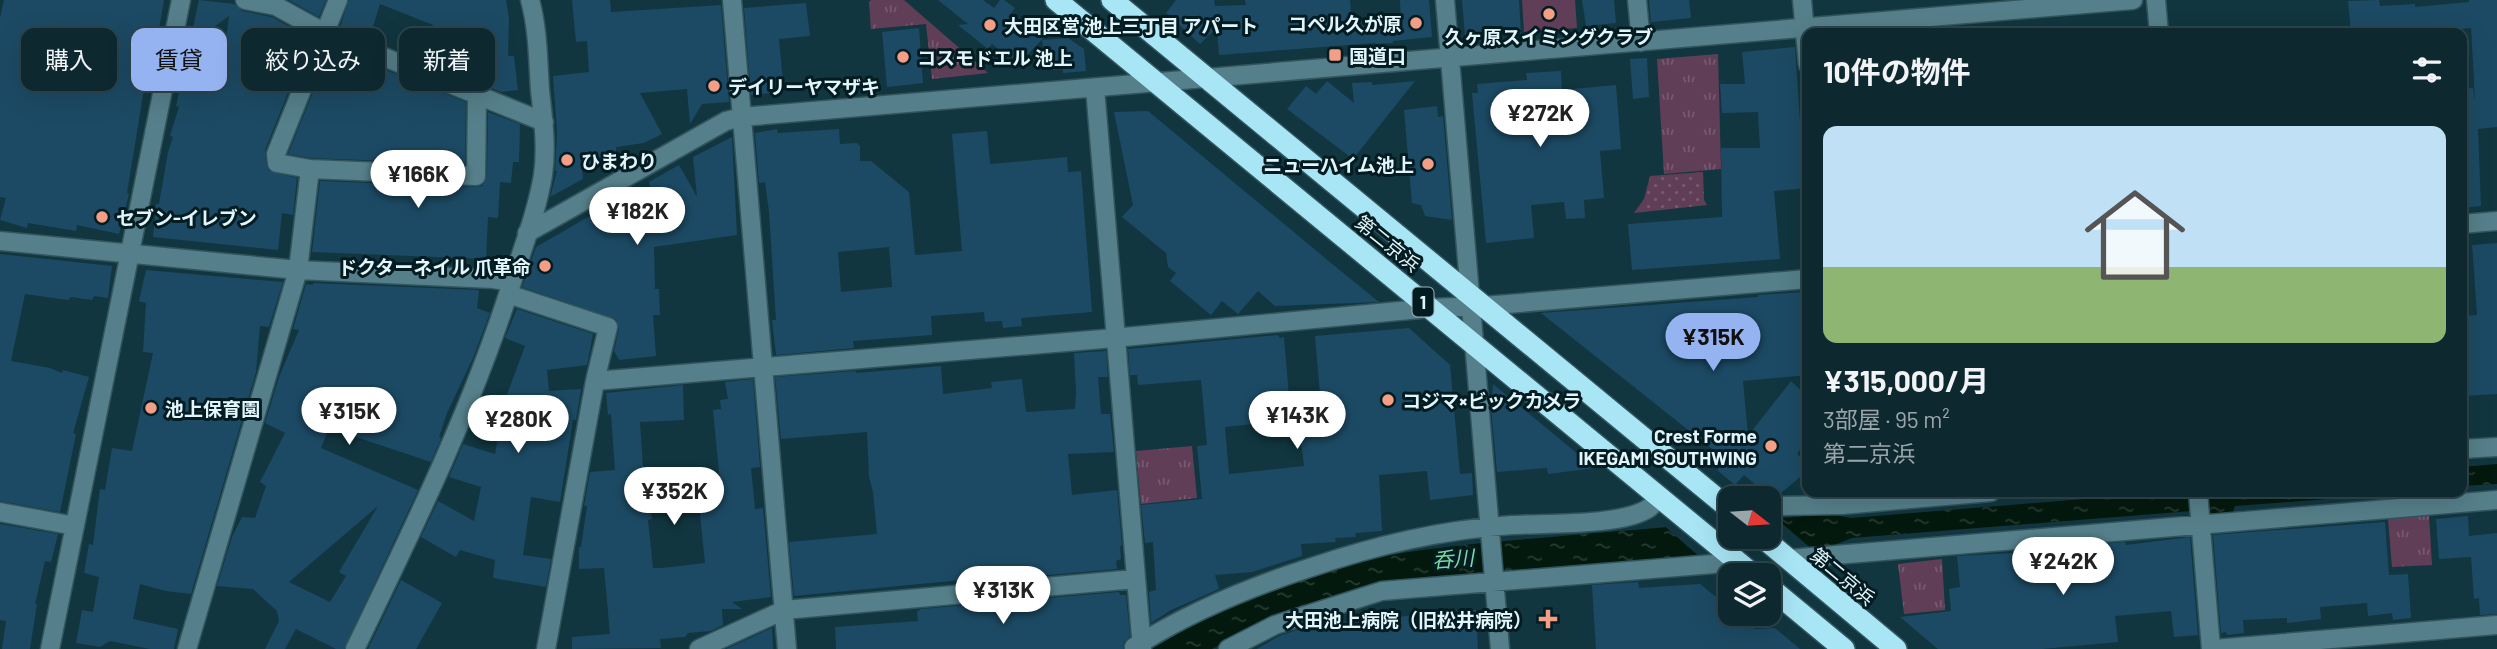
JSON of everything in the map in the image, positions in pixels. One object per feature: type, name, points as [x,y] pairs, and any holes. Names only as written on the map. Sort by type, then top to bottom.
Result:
[{"type":"highway","name":"第二京浜","points":[[1056,0],[1740,563]]},
{"type":"highway","name":"第二京浜","points":[[1112,0],[1474,302],[1718,499]]},
{"type":"highway","name":"第二京浜","points":[[1777,550],[1896,649]]},
{"type":"highway","points":[[1781,597],[1843,649]]},
{"type":"street","points":[[50,649],[181,0]]},
{"type":"street","points":[[245,0],[276,6],[316,28]]},
{"type":"street","points":[[327,28],[338,0]]},
{"type":"street","points":[[355,649],[431,491],[467,406],[510,288],[543,174],[544,122],[535,19],[530,0]]},
{"type":"street","points":[[733,0],[787,649]]},
{"type":"street","points":[[1445,0],[1474,302],[1474,343],[1500,649]]},
{"type":"street","points":[[1637,0],[1641,42]]},
{"type":"street","points":[[1802,0],[1805,27]]},
{"type":"street","points":[[527,233],[726,121],[742,117],[1208,80],[2133,0]]},
{"type":"street","points":[[2156,0],[2159,28]]},
{"type":"street","points":[[385,57],[544,122]]},
{"type":"street","points":[[1095,88],[1135,579],[1138,647],[1198,610],[1229,596],[1357,551],[1390,542],[1618,519],[1648,509],[1660,497]]},
{"type":"street","points":[[301,91],[276,153],[277,163],[310,169],[476,176],[477,95]]},
{"type":"street","points":[[187,649],[298,270],[310,169]]},
{"type":"street","points":[[2467,223],[2497,220]]},
{"type":"street","points":[[0,241],[298,270],[493,279],[608,327],[595,381],[546,649]]},
{"type":"street","points":[[595,381],[1116,338],[1474,302],[1802,279]]},
{"type":"street","points":[[2467,449],[2497,447]]},
{"type":"street","points":[[1782,505],[1885,497]]},
{"type":"street","points":[[2198,497],[2213,649],[2497,625]]},
{"type":"street","points":[[1784,556],[2497,500]]},
{"type":"street","points":[[0,512],[75,526]]},
{"type":"street","points":[[1228,649],[1275,625],[1382,591],[1495,578],[1735,559]]},
{"type":"street","points":[[699,649],[784,610],[1135,579]]},
{"type":"green space","points":[[871,0],[904,0],[988,73],[932,79],[926,24],[871,29]]},
{"type":"green space","name":"久ヶ原スイミングクラブ","points":[[1522,0],[1575,0],[1577,28],[1524,32]]},
{"type":"green space","points":[[1718,54],[1721,169],[1664,174],[1657,59]]},
{"type":"green space","points":[[1703,172],[1704,200],[1707,205],[1634,213],[1644,199],[1650,176]]},
{"type":"green space","points":[[1192,446],[1197,498],[1141,504],[1136,451]]},
{"type":"green space","points":[[2429,515],[2432,565],[2392,567],[2388,519]]},
{"type":"green space","points":[[1942,559],[1945,610],[1904,614],[1898,564]]},
{"type":"water","points":[[2497,464],[2497,484],[2467,486],[2467,467]]},
{"type":"water","points":[[2108,497],[2354,497],[2235,506],[2233,512],[2193,515],[2192,511],[1852,538],[1834,545],[1782,549],[1782,518],[1830,514],[1851,518]]},
{"type":"water","name":"呑川","points":[[1718,523],[1718,550],[1770,550],[1425,577],[1368,587],[1315,603],[1212,649],[1152,649],[1249,594],[1284,581],[1347,563],[1443,547]]},
{"type":"pier","points":[[1718,519],[1718,550],[1782,550],[1782,524],[1813,550],[1701,558],[1662,524]]},
{"type":"building","points":[[4,0],[164,0],[159,28],[131,28],[131,91],[144,91],[127,193],[129,194],[119,234],[77,225],[76,231],[28,223],[27,228],[0,220],[6,198],[0,197],[0,18]]},
{"type":"building","points":[[199,0],[234,4],[242,11],[272,17],[292,28],[241,28],[241,91],[289,91],[265,150],[269,171],[297,178],[293,215],[282,213],[278,250],[153,237],[156,204],[159,204],[173,137],[170,136],[179,107],[176,106],[179,91],[227,91],[229,16],[212,28],[193,28]]},
{"type":"building","points":[[289,0],[326,0],[319,17]]},
{"type":"building","points":[[349,0],[506,0],[509,19],[508,56],[514,56],[518,90],[501,92],[495,90],[495,28],[432,28],[433,25],[380,4],[372,28],[340,27]]},
{"type":"building","points":[[572,0],[610,0],[611,12],[721,5],[729,102],[702,104],[690,124],[687,89],[640,93],[662,134],[644,143],[616,147],[617,161],[596,162],[596,168],[582,170],[583,179],[550,197],[557,171],[553,76],[589,72],[587,41],[576,42]]},
{"type":"building","name":"大田区営 池上三丁目 アパート","points":[[938,0],[983,0],[994,8],[1000,0],[1004,0],[1015,8],[1008,17],[1053,28],[1019,64],[1003,49],[1001,51],[992,44],[988,49],[958,25],[968,24]]},
{"type":"building","points":[[1176,0],[1214,0],[1215,6],[1246,5],[1245,0],[1350,0],[1352,26],[1401,23],[1400,0],[1429,0],[1432,37],[1393,43],[1219,55],[1217,27],[1200,44],[1166,13]]},
{"type":"building","points":[[1462,0],[1519,0],[1521,34],[1465,36]]},
{"type":"building","points":[[1582,0],[1614,0],[1616,23],[1586,26]]},
{"type":"building","points":[[1649,0],[1689,0],[1691,18],[1651,22]]},
{"type":"building","points":[[2379,0],[2380,6],[2415,4],[2415,7],[2469,0],[2497,0],[2497,127],[2478,129],[2481,206],[2467,208],[2467,89],[2473,88],[2475,101],[2471,28],[2351,28],[2348,1]]},
{"type":"building","points":[[806,3],[810,36],[779,39],[784,92],[751,95],[744,8]]},
{"type":"building","name":"コスモドエル 池上","points":[[919,28],[923,83],[887,87],[882,32]]},
{"type":"building","points":[[1068,38],[1084,49],[1086,71],[1063,73],[1063,69],[1046,70],[1042,40]]},
{"type":"building","points":[[1795,47],[1802,188],[1774,191],[1780,259],[1632,270],[1628,224],[1722,217],[1721,148],[1760,148],[1758,112],[1722,113],[1720,84],[1745,84],[1742,52]]},
{"type":"building","points":[[1647,58],[1649,97],[1633,99],[1630,59]]},
{"type":"building","points":[[385,70],[399,75],[399,91],[438,91],[466,102],[465,164],[311,158],[288,154],[314,91],[385,91]]},
{"type":"building","points":[[1561,71],[1562,90],[1616,85],[1621,149],[1600,151],[1604,198],[1584,200],[1585,218],[1566,219],[1564,202],[1531,205],[1534,238],[1486,243],[1472,93],[1478,93],[1477,84],[1527,80],[1526,73]]},
{"type":"building","points":[[1327,81],[1354,103],[1352,83],[1372,82],[1372,85],[1415,81],[1353,159],[1287,109],[1306,86],[1316,94]]},
{"type":"building","name":"ニューハイム池上","points":[[1437,106],[1438,117],[1443,116],[1452,220],[1425,216],[1421,205],[1412,203],[1404,110]]},
{"type":"building","points":[[1148,111],[1379,302],[1275,306],[1258,291],[1238,314],[1222,301],[1211,315],[1170,281],[1176,273],[1168,267],[1166,253],[1122,217],[1133,205],[1114,112]]},
{"type":"building","points":[[488,112],[520,124],[519,162],[513,162],[511,183],[500,182],[498,218],[488,217],[486,259],[312,252],[320,181],[482,186],[487,176]]},
{"type":"building","points":[[777,129],[778,133],[839,129],[840,144],[857,143],[860,146],[860,161],[871,161],[909,192],[915,255],[962,251],[952,134],[987,131],[990,164],[1067,157],[1068,172],[1081,171],[1092,312],[1021,318],[1022,326],[1003,328],[1002,321],[985,322],[984,312],[931,316],[932,335],[853,341],[854,348],[776,355],[772,320],[776,320],[769,212],[765,182],[759,183],[755,133]],"holes":[[[889,247],[892,287],[841,292],[838,252]]]},
{"type":"building","points":[[732,137],[737,235],[654,247],[655,289],[659,289],[660,315],[653,315],[656,356],[619,360],[614,351],[619,329],[616,319],[522,287],[536,247],[602,209],[626,199],[625,196],[651,190],[649,182],[679,165],[697,197],[693,157]]},
{"type":"building","points":[[2497,243],[2497,394],[2467,396],[2467,316],[2477,315],[2472,245]]},
{"type":"building","points":[[0,254],[112,266],[108,298],[94,296],[92,300],[71,297],[68,300],[25,294],[11,361],[89,377],[73,433],[76,434],[60,512],[0,501]]},
{"type":"building","points":[[146,270],[283,282],[269,327],[260,326],[256,372],[191,594],[140,584],[133,619],[178,629],[174,649],[150,649],[110,641],[100,647],[76,643],[82,610],[93,612],[99,577],[84,573],[89,544],[93,545],[100,489],[105,490],[112,448],[132,451],[153,353],[143,352],[146,303],[139,301]]},
{"type":"building","points":[[306,284],[479,290],[477,308],[490,313],[473,358],[447,413],[431,462],[329,428],[321,448],[418,490],[344,649],[336,649],[296,629],[285,649],[265,649],[279,621],[277,611],[253,589],[217,586],[232,537],[242,517],[255,518],[266,486],[260,482],[285,433],[265,423],[279,377],[299,330],[293,329]],"holes":[[[378,506],[339,572],[346,576],[330,602],[289,582]]]},
{"type":"building","points":[[1802,292],[1802,376],[1743,381],[1748,436],[1791,381],[1802,391],[1802,447],[1797,454],[1802,458],[1802,475],[1782,492],[1782,486],[1757,486],[1744,475],[1735,485],[1717,470],[1726,460],[1541,313]]},
{"type":"building","points":[[517,309],[593,334],[587,365],[547,370],[549,391],[581,389],[576,420],[573,420],[560,502],[531,497],[523,555],[551,559],[546,587],[493,578],[495,560],[460,550],[456,557],[421,537],[438,501],[474,521],[481,487],[449,477],[463,444],[495,454],[501,420],[498,419],[525,346],[505,338]]},
{"type":"building","points":[[1409,328],[1450,365],[1460,474],[1472,473],[1473,495],[1430,500],[1427,471],[1379,475],[1382,531],[1355,533],[1356,537],[1335,538],[1336,542],[1301,544],[1302,556],[1252,572],[1215,575],[1219,589],[1171,610],[1151,623],[1149,592],[1156,590],[1153,542],[1145,543],[1141,505],[1202,499],[1197,446],[1207,445],[1201,380],[1138,385],[1137,375],[1130,375],[1128,349],[1278,335],[1280,338],[1284,337],[1291,420],[1225,427],[1229,474],[1304,466],[1300,433],[1323,430],[1315,336]]},
{"type":"building","points":[[1106,351],[1108,377],[1098,377],[1101,414],[1110,414],[1114,452],[1068,454],[1072,495],[1117,490],[1122,546],[1121,559],[1116,561],[1117,569],[967,582],[972,579],[794,596],[789,542],[877,534],[869,477],[867,432],[781,439],[775,377],[941,366],[943,394],[992,388],[991,382],[1022,379],[1026,412],[1075,409],[1074,353]]},
{"type":"building","points":[[753,379],[760,467],[751,468],[755,509],[763,508],[771,597],[732,602],[742,609],[722,609],[723,625],[711,631],[688,633],[685,637],[660,639],[661,648],[572,649],[572,637],[610,634],[604,568],[579,569],[579,547],[590,472],[615,470],[611,414],[608,415],[606,393],[683,385],[684,420],[640,422],[643,467],[652,519],[648,520],[653,568],[662,568],[705,563],[698,495],[721,492],[713,410],[721,409],[720,400],[728,399],[725,382]]},
{"type":"building","points":[[1493,384],[1595,468],[1548,474],[1547,468],[1497,472],[1491,408]]},
{"type":"building","points":[[2468,516],[2469,536],[2497,533],[2497,614],[2480,615],[2479,598],[2474,599],[2471,557],[2439,559],[2436,519]]},
{"type":"building","points":[[2385,522],[2389,575],[2408,574],[2411,618],[2393,620],[2392,613],[2368,616],[2367,603],[2320,607],[2321,619],[2287,623],[2287,618],[2243,620],[2244,633],[2221,633],[2213,535]]},
{"type":"building","points":[[0,524],[58,534],[51,562],[45,561],[35,604],[30,649],[2,649],[6,621],[0,620]]},
{"type":"building","points":[[2190,537],[2198,635],[2174,637],[2171,611],[2115,616],[2118,642],[2042,649],[1938,649],[1900,617],[1951,611],[1949,589],[1960,587],[1957,556],[2054,551],[2054,548],[2071,547],[2072,553],[2104,550],[2103,544],[2125,542],[2126,545]]},
{"type":"building","points":[[401,580],[442,603],[416,649],[368,649]]},
{"type":"building","points":[[1638,582],[1639,588],[1700,584],[1718,599],[1718,626],[1775,628],[1800,649],[1596,649],[1592,585]]},
{"type":"building","points":[[1119,592],[1120,595],[1126,595],[1130,636],[1124,642],[1123,649],[836,649],[835,627],[918,621],[917,612],[921,609]]},
{"type":"building","points":[[1476,610],[1478,649],[1257,649],[1279,636],[1316,624]]},
{"type":"building","points":[[772,628],[773,649],[726,649]]},
{"type":"place","name":"久ヶ原スイミングクラブ","points":[[1549,14]]},
{"type":"place","name":"コペル久が原","points":[[1416,23]]},
{"type":"place","name":"大田区営 池上三丁目 アパート","points":[[990,25]]},
{"type":"place","name":"国道口","points":[[1335,55]]},
{"type":"place","name":"コスモドエル 池上","points":[[903,57]]},
{"type":"place","name":"デイリーヤマザキ","points":[[714,86]]},
{"type":"place","name":"ひまわり","points":[[567,160]]},
{"type":"place","name":"ニューハイム池上","points":[[1428,164]]},
{"type":"place","name":"セブン-イレブン","points":[[102,217]]},
{"type":"place","name":"ドクターネイル 爪革命","points":[[545,266]]},
{"type":"place","name":"コジマ×ビックカメラ","points":[[1388,400]]},
{"type":"place","name":"池上保育園","points":[[151,408]]},
{"type":"place","name":"Crest Forme IKEGAMI SOUTHWING","points":[[1771,446]]},
{"type":"place","name":"大田池上病院（旧松井病院）","points":[[1548,619]]}]
